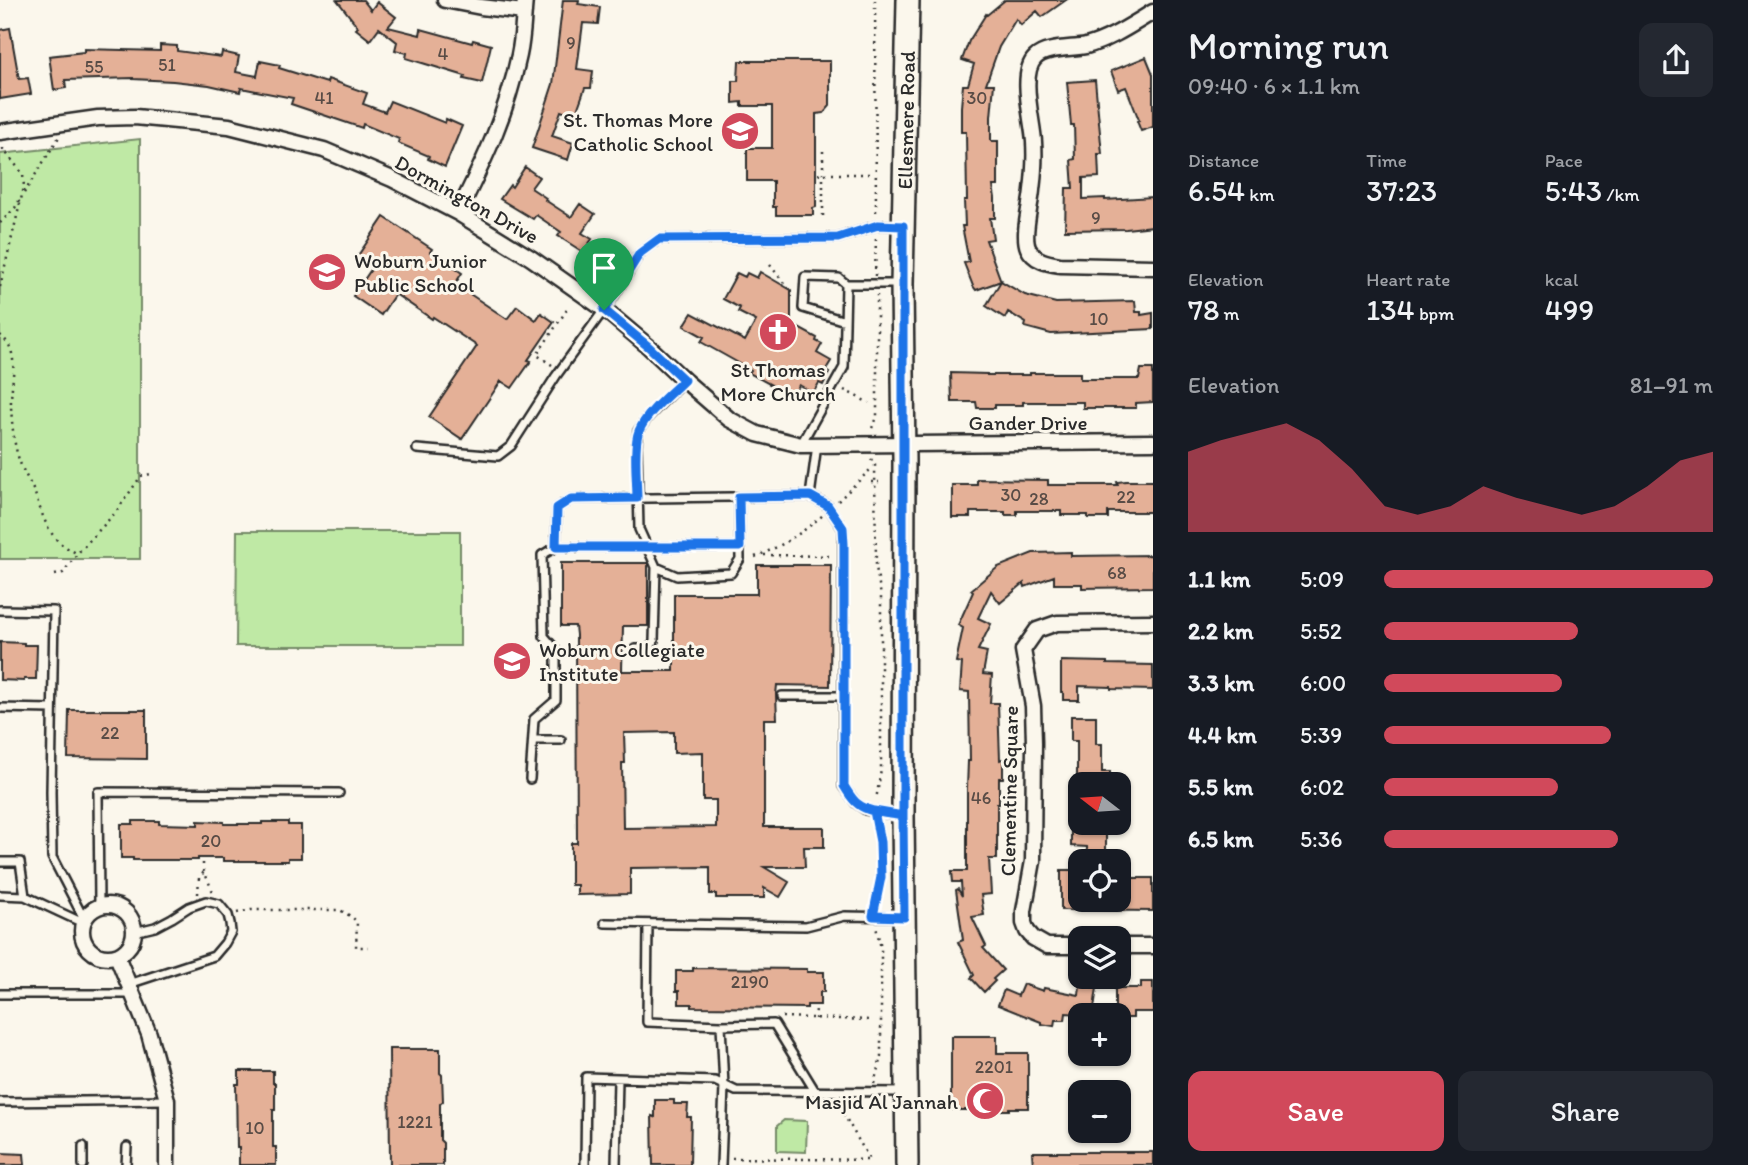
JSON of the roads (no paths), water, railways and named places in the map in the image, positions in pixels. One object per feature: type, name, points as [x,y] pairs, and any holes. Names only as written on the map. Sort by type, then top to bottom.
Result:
[{"type":"main road","name":"Ellesmere Road","points":[[907,1165],[902,284],[908,0]]},
{"type":"street","points":[[445,0],[481,7],[524,6],[520,51],[505,109],[458,213]]},
{"type":"street","points":[[1153,12],[1111,37],[1085,46],[1045,52],[1035,58],[1029,68],[1027,80],[1035,144],[1026,239],[1033,256],[1045,262],[1060,265],[1153,267]]},
{"type":"street","name":"Dormington Drive","points":[[0,132],[98,118],[135,117],[229,126],[324,150],[392,179],[458,213],[541,265],[604,310],[729,419],[746,428],[766,438],[801,445],[904,443]]},
{"type":"street","name":"Gander Drive","points":[[904,443],[1153,442]]},
{"type":"street","name":"Clementine Square","points":[[1068,946],[1046,946],[1027,931],[1024,923],[1033,861],[1034,743],[1033,706],[1023,650],[1037,630],[1057,623],[1153,622]]},
{"type":"street","points":[[99,905],[120,907],[128,913],[133,922],[135,932],[132,942],[117,956],[96,954],[88,948],[83,939],[81,929],[84,921],[90,911],[99,905]]},
{"type":"street","points":[[1131,946],[1153,946]]},
{"type":"street","points":[[117,956],[149,1034],[167,1100],[167,1165]]},
{"type":"lane","points":[[417,449],[498,456],[511,446],[640,253],[659,239],[838,238],[878,225],[903,226]]},
{"type":"lane","points":[[845,321],[803,308],[805,277],[839,278],[846,284],[902,284]]},
{"type":"lane","points":[[801,445],[844,367],[846,284]]},
{"type":"lane","points":[[635,649],[649,649],[654,641],[656,567],[639,529],[638,431],[684,380]]},
{"type":"lane","points":[[810,496],[817,444]]},
{"type":"lane","points":[[556,547],[557,508],[571,499],[810,496],[828,506],[843,528],[844,786],[856,803],[866,810],[903,816]]},
{"type":"lane","points":[[656,567],[677,576],[731,573],[740,559],[739,497]]},
{"type":"lane","points":[[530,779],[534,719],[556,700],[556,650],[544,636],[542,555],[556,547],[740,547]]},
{"type":"lane","points":[[0,610],[54,611],[52,857],[84,921]]},
{"type":"lane","points":[[782,696],[844,696]]},
{"type":"lane","points":[[0,708],[52,709]]},
{"type":"lane","points":[[533,740],[561,740]]},
{"type":"lane","points":[[99,905],[98,792],[339,793]]},
{"type":"lane","points":[[0,862],[20,862],[24,897]]},
{"type":"lane","points":[[0,895],[24,897],[84,921]]},
{"type":"lane","points":[[0,995],[131,989],[214,956],[225,943],[230,932],[230,923],[228,915],[219,904],[206,901],[189,907],[155,927],[135,932]]},
{"type":"lane","points":[[606,923],[806,926],[845,916],[904,917]]},
{"type":"lane","points":[[648,924],[647,1022],[774,1024],[815,1091]]},
{"type":"lane","points":[[721,1161],[724,1086],[722,1025]]},
{"type":"lane","points":[[584,1165],[586,1077],[715,1081],[736,1091],[906,1093]]},
{"type":"lane","points":[[617,1165],[618,1079]]},
{"type":"lane","points":[[0,1102],[167,1100]]},
{"type":"lane","points":[[83,1146],[83,1165]]},
{"type":"lane","points":[[126,1165],[127,1147]]},
{"type":"place","name":"St. Thomas More Catholic School","points":[[740,131]]},
{"type":"place","name":"Woburn Junior Public School","points":[[327,272]]},
{"type":"place","name":"St Thomas More Church","points":[[778,332]]},
{"type":"place","name":"Woburn Collegiate Institute","points":[[512,661]]},
{"type":"place","name":"Masjid Al Jannah","points":[[985,1101]]}]
